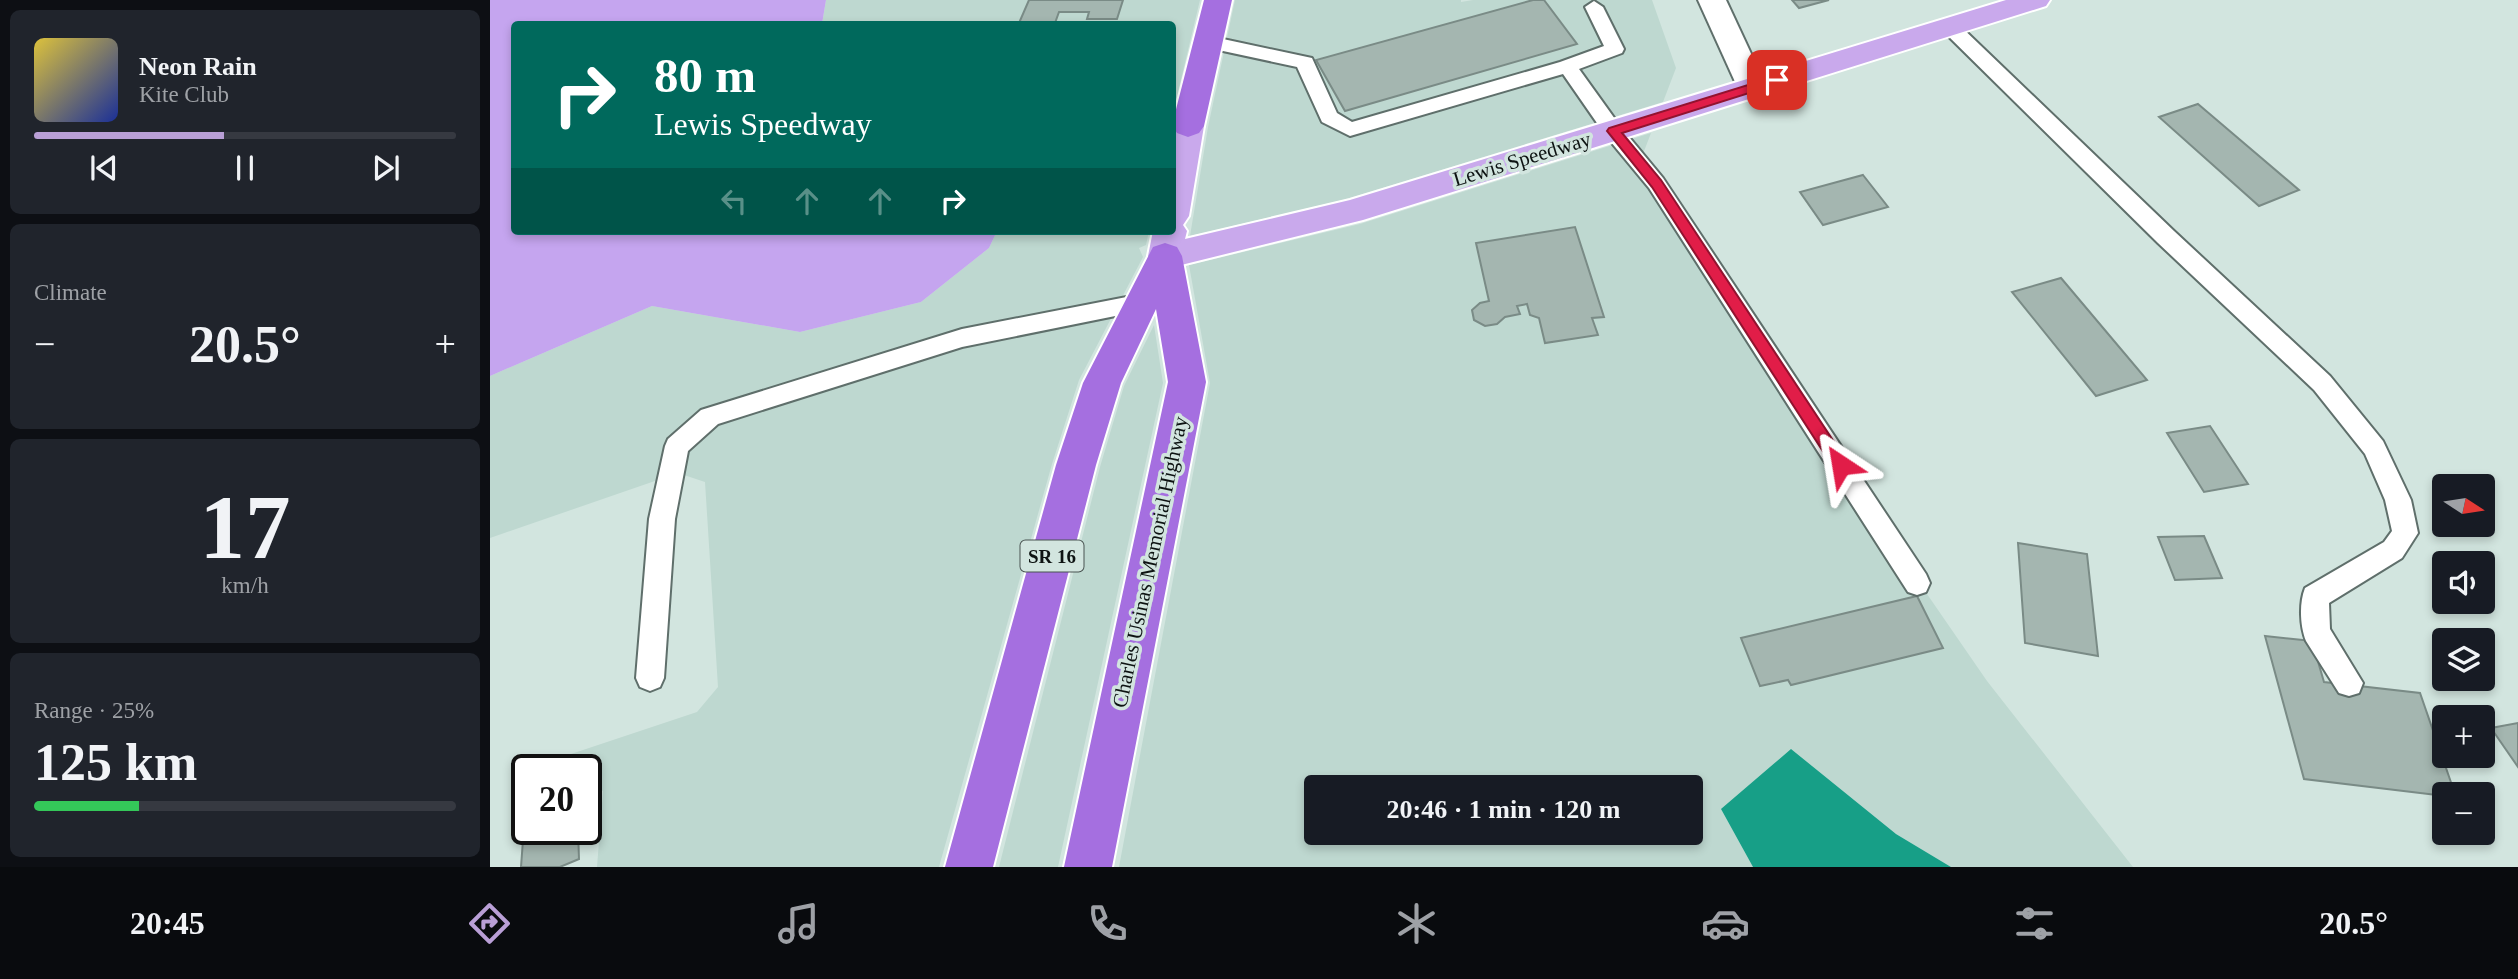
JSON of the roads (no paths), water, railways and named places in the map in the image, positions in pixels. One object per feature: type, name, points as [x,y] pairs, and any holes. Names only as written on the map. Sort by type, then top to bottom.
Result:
[{"type":"highway","points":[[1188,126],[1217,0]]},
{"type":"highway","name":"SR 16","points":[[969,867],[1076,465],[1102,383],[1168,244]]},
{"type":"highway","name":"Charles Usinas Memorial Highway","points":[[1088,867],[1187,382],[1168,244]]},
{"type":"main road","name":"Lewis Speedway","points":[[1168,244],[1351,212],[1950,26],[1994,6],[2036,0]]},
{"type":"main road","points":[[1176,194],[1188,126]]},
{"type":"street","points":[[1712,0],[1752,88]]},
{"type":"lane","points":[[1209,42],[1305,62],[1329,117],[1350,129],[1567,66],[1615,49],[1594,6]]},
{"type":"lane","points":[[1950,26],[2166,237],[2322,383],[2374,448],[2398,500],[2405,533],[2393,550],[2315,597],[2316,632],[2349,684]]},
{"type":"lane","points":[[1567,66],[1613,131],[1656,183],[1917,583]]},
{"type":"lane","points":[[650,678],[662,519],[677,446],[710,417],[962,338],[1142,303]]}]
